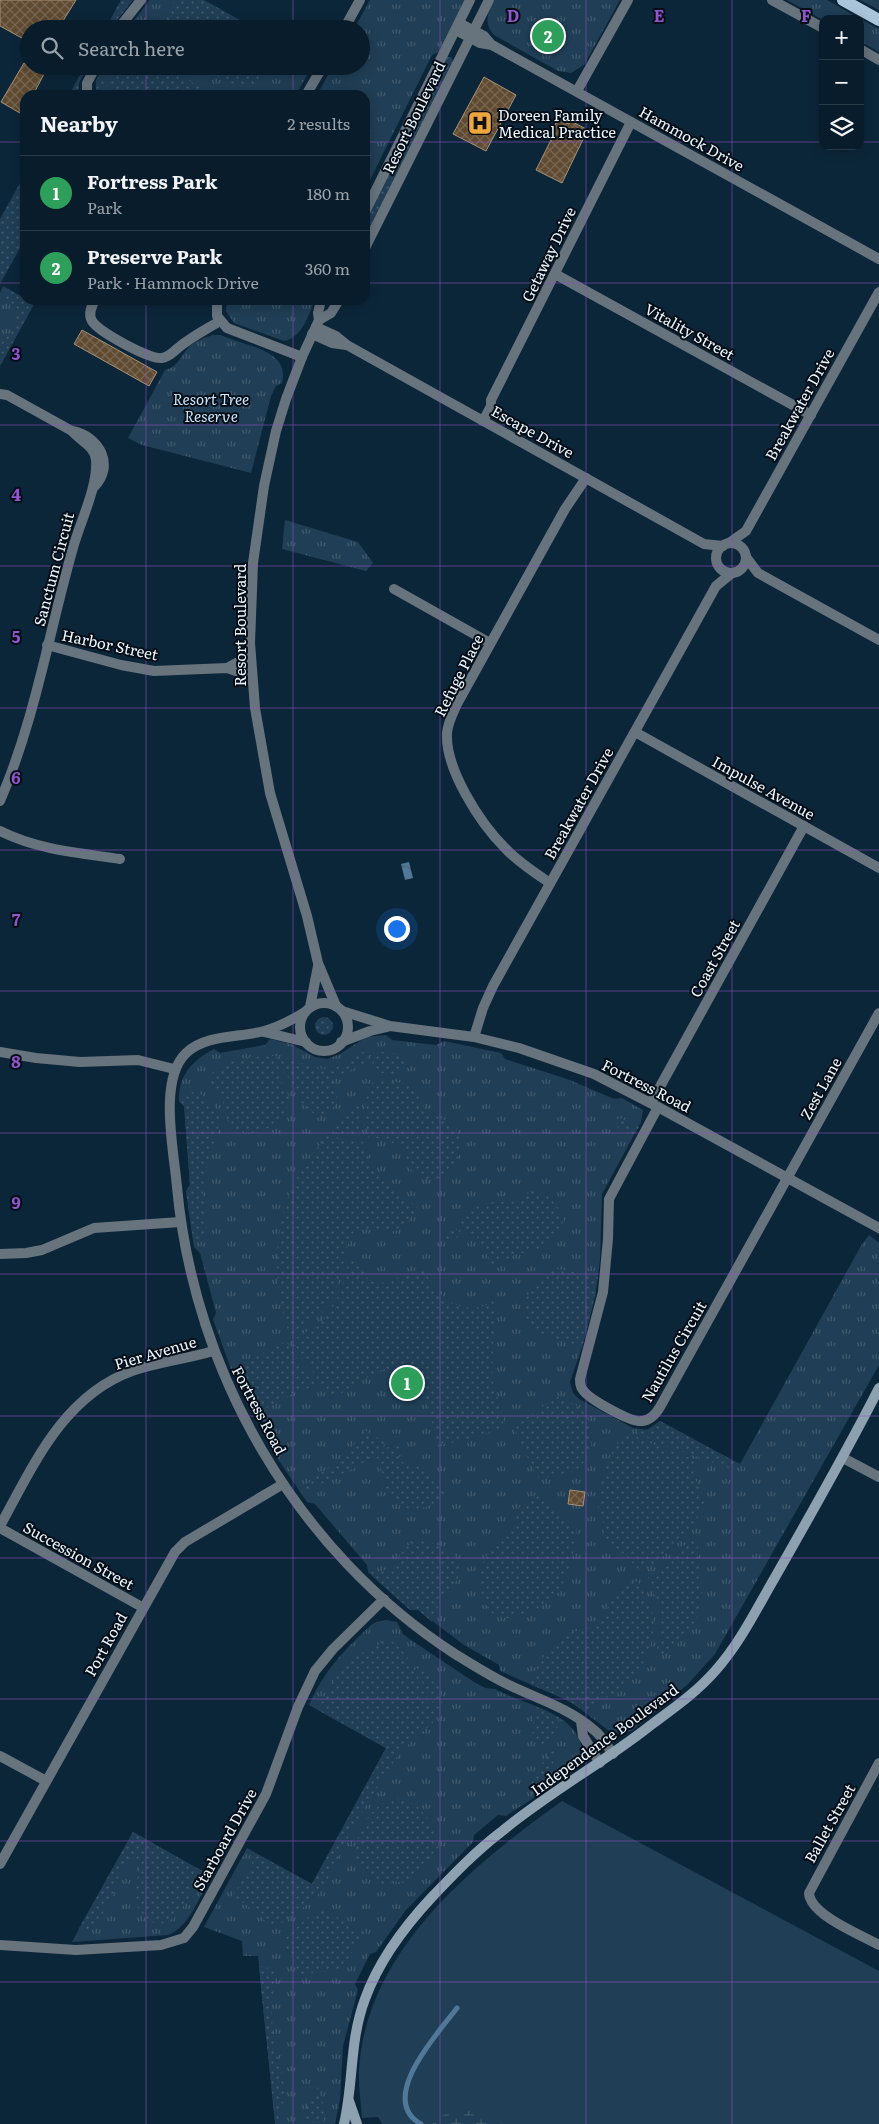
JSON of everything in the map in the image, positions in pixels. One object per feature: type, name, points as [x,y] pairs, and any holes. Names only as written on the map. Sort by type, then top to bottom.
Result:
[{"type":"main road","points":[[843,0],[879,20]]},
{"type":"street","points":[[125,20],[141,0]]},
{"type":"street","points":[[349,20],[360,0]]},
{"type":"street","name":"Resort Boulevard","points":[[370,202],[470,0]]},
{"type":"street","name":"Resort Boulevard","points":[[370,238],[489,0]]},
{"type":"street","points":[[577,91],[628,0]]},
{"type":"street","points":[[772,0],[819,26]]},
{"type":"street","name":"Hammock Drive","points":[[457,26],[472,34],[484,36],[490,44],[879,259]]},
{"type":"street","points":[[864,51],[879,60]]},
{"type":"street","points":[[87,90],[87,84],[92,75]]},
{"type":"street","points":[[309,90],[318,75]]},
{"type":"street","name":"Getaway Drive","points":[[481,419],[491,406],[491,400],[631,122]]},
{"type":"street","name":"Vitality Street","points":[[556,274],[810,415]]},
{"type":"street","name":"Breakwater Drive","points":[[726,545],[746,531],[879,292]]},
{"type":"street","points":[[93,305],[90,317],[97,327],[154,358],[168,357],[191,337],[220,321]]},
{"type":"street","points":[[216,305],[216,310],[220,321],[234,332],[302,357]]},
{"type":"street","name":"Resort Boulevard","points":[[319,305],[316,327],[302,357],[276,430],[260,506],[253,563],[251,666],[259,738],[270,793],[307,916],[318,963],[339,1009]]},
{"type":"street","name":"Resort Boulevard","points":[[316,327],[331,313],[336,305]]},
{"type":"street","name":"Escape Drive","points":[[316,327],[336,344],[347,345],[704,544],[726,545]]},
{"type":"street","name":"Sanctum Circuit","points":[[0,386],[4,395],[72,432],[80,433],[93,439],[103,456],[102,476],[93,488],[72,550],[19,752],[0,801]]},
{"type":"street","name":"Refuge Place","points":[[550,884],[520,862],[492,834],[463,787],[449,753],[447,733],[452,713],[574,493],[579,490],[583,476]]},
{"type":"street","name":"Breakwater Drive","points":[[745,555],[746,531]]},
{"type":"street","name":"Escape Drive","points":[[704,544],[716,562]]},
{"type":"street","points":[[758,573],[723,571],[716,562],[718,551],[726,545],[738,545],[758,573],[879,640]]},
{"type":"street","points":[[734,573],[743,567],[745,555]]},
{"type":"street","name":"Breakwater Drive","points":[[716,562],[716,586]]},
{"type":"street","name":"Breakwater Drive","points":[[474,1037],[486,1000],[716,586],[734,573]]},
{"type":"street","points":[[394,588],[490,643]]},
{"type":"street","name":"Harbor Street","points":[[47,645],[122,665],[154,671],[227,668],[236,671],[251,666]]},
{"type":"street","name":"Impulse Avenue","points":[[635,732],[879,868]]},
{"type":"street","name":"Coast Street","points":[[654,1105],[804,826]]},
{"type":"street","points":[[0,831],[19,841],[39,847],[120,860]]},
{"type":"street","name":"Resort Boulevard","points":[[308,1009],[318,963]]},
{"type":"street","points":[[0,1052],[80,1062],[138,1060],[174,1069],[187,1052],[195,1047],[226,1037],[263,1032],[280,1026],[308,1009],[323,1003],[339,1009],[345,1017],[347,1030],[341,1042],[330,1049],[324,1050],[317,1049],[306,1042],[263,1032]]},
{"type":"street","points":[[306,1042],[300,1030],[300,1024],[308,1009]]},
{"type":"street","name":"Fortress Road","points":[[339,1009],[390,1026],[474,1037],[557,1060],[594,1074],[875,1226],[879,1232]]},
{"type":"street","name":"Zest Lane","points":[[787,1178],[879,1013]]},
{"type":"street","name":"Fortress Road","points":[[341,1042],[390,1026]]},
{"type":"street","name":"Fortress Road","points":[[174,1069],[170,1104],[180,1222],[196,1294],[213,1351],[243,1417],[284,1484],[323,1536],[348,1564],[384,1599],[432,1638],[462,1658],[509,1685],[563,1709],[593,1729],[613,1754]]},
{"type":"street","name":"Nautilus Circuit","points":[[654,1105],[609,1199],[608,1239],[603,1292],[580,1379],[582,1390],[586,1394],[628,1419],[641,1422],[656,1414],[787,1178]]},
{"type":"street","points":[[0,1254],[42,1250],[94,1228],[180,1222]]},
{"type":"street","name":"Pier Avenue","points":[[0,1527],[52,1435],[80,1402],[108,1382],[134,1370],[213,1351]]},
{"type":"street","name":"Independence Boulevard","points":[[344,2124],[349,2100],[352,2048],[364,2000],[385,1956],[400,1934],[417,1913],[481,1848],[502,1830],[613,1754],[697,1690],[732,1650],[843,1458],[879,1388]]},
{"type":"street","points":[[843,1458],[879,1477]]},
{"type":"street","name":"Port Road","points":[[0,1864],[168,1562],[180,1546],[284,1484]]},
{"type":"street","name":"Succession Street","points":[[0,1527],[142,1607]]},
{"type":"street","name":"Starboard Drive","points":[[0,1945],[48,1949],[106,1949],[161,1945],[184,1938],[193,1927],[266,1794],[301,1701],[315,1671],[333,1649],[384,1599]]},
{"type":"street","points":[[581,1721],[584,1736],[600,1763]]},
{"type":"street","points":[[0,1756],[46,1782]]},
{"type":"street","name":"Ballet Street","points":[[879,1763],[809,1892],[809,1899],[825,1916],[879,1945]]},
{"type":"street","name":"Independence Boulevard","points":[[349,2100],[356,2124]]},
{"type":"green space","points":[[121,0],[133,0],[117,20],[110,20]]},
{"type":"green space","points":[[150,0],[204,0],[239,20],[134,20]]},
{"type":"green space","points":[[174,0],[204,0],[239,20],[170,20]]},
{"type":"green space","points":[[370,0],[465,0],[439,52],[432,55],[370,180],[370,90],[320,90],[328,75],[370,75],[370,20],[359,20]]},
{"type":"green space","points":[[494,0],[620,0],[584,65],[571,73],[558,71],[494,35],[489,26],[488,13]]},
{"type":"green space","points":[[787,0],[827,0],[853,15],[819,15],[819,18]]},
{"type":"green space","points":[[860,0],[879,0],[879,10]]},
{"type":"green space","points":[[864,21],[879,29],[879,52],[864,43]]},
{"type":"green space","points":[[447,57],[451,57],[453,61],[370,227],[370,212]]},
{"type":"green space","points":[[80,75],[83,75],[79,83],[78,90],[72,90]]},
{"type":"green space","points":[[99,75],[307,75],[299,90],[96,90],[96,81]]},
{"type":"green space","points":[[99,75],[106,75],[105,90],[96,90],[96,81]]},
{"type":"green space","points":[[109,75],[184,75],[188,80],[205,90],[109,90]]},
{"type":"green space","points":[[215,75],[266,75],[257,83],[250,85],[235,84]]},
{"type":"green space","points":[[20,183],[20,248],[0,284],[0,219]]},
{"type":"green space","points":[[3,286],[20,296],[20,305],[33,305],[0,366],[0,293]]},
{"type":"green space","points":[[8,289],[20,296],[20,305],[33,305],[0,366],[0,345],[11,332],[18,312],[17,308],[4,297]]},
{"type":"green space","points":[[227,305],[313,305],[300,330],[296,335],[284,341],[234,323],[226,311]]},
{"type":"green space","name":"Resort Tree Reserve","points":[[213,335],[221,335],[263,350],[279,363],[283,372],[282,383],[276,386],[271,396],[251,473],[142,445],[128,438],[165,370],[176,364],[193,343]]},
{"type":"green space","points":[[285,520],[358,542],[373,563],[366,571],[282,549]]},
{"type":"green space","points":[[320,1017],[328,1017],[333,1022],[331,1033],[320,1035],[315,1030],[315,1022]]},
{"type":"green space","points":[[386,1035],[392,1040],[436,1045],[444,1041],[501,1053],[505,1059],[570,1080],[614,1099],[622,1098],[643,1110],[641,1122],[602,1194],[600,1260],[595,1297],[582,1347],[570,1382],[573,1393],[579,1399],[633,1428],[647,1430],[660,1421],[740,1464],[862,1244],[869,1235],[879,1243],[879,1365],[715,1654],[687,1685],[633,1730],[620,1733],[608,1730],[571,1702],[500,1671],[499,1665],[464,1645],[418,1610],[410,1610],[368,1572],[367,1565],[315,1504],[307,1502],[275,1455],[277,1448],[239,1375],[232,1372],[213,1319],[216,1313],[200,1253],[194,1247],[186,1191],[190,1185],[184,1106],[179,1101],[179,1092],[188,1069],[193,1063],[214,1049],[220,1053],[265,1045],[270,1039],[291,1044],[315,1057],[327,1059],[340,1054],[366,1037]]},
{"type":"green space","points":[[366,1050],[368,1051],[366,1066],[359,1066],[345,1073],[330,1076],[337,1090],[337,1101],[330,1113],[321,1116],[316,1116],[302,1103],[288,1077],[284,1074],[280,1057],[328,1069],[343,1064]]},
{"type":"green space","points":[[374,1051],[406,1055],[405,1063],[396,1074],[379,1073],[372,1069]]},
{"type":"green space","points":[[260,1056],[277,1056],[280,1079],[291,1100],[279,1119],[268,1128],[254,1133],[246,1133],[233,1127],[227,1117],[221,1095],[213,1087],[205,1083],[222,1066],[236,1060]]},
{"type":"green space","points":[[378,1081],[407,1085],[417,1091],[426,1110],[453,1125],[457,1131],[460,1145],[457,1159],[450,1172],[435,1179],[421,1177],[413,1172],[404,1153],[395,1145],[387,1140],[368,1138],[365,1109],[369,1084]]},
{"type":"green space","points":[[197,1091],[215,1107],[220,1116],[217,1135],[204,1181],[203,1197],[207,1230],[204,1241],[201,1242],[193,1239],[186,1191],[190,1185],[184,1106],[179,1101],[179,1096]]},
{"type":"green space","points":[[360,1103],[361,1136],[350,1136],[331,1131],[339,1118],[351,1106]]},
{"type":"green space","points":[[617,1116],[639,1127],[634,1135],[617,1127]]},
{"type":"green space","points":[[328,1134],[341,1139],[362,1140],[376,1171],[390,1187],[418,1206],[402,1228],[394,1231],[364,1229],[354,1232],[349,1243],[337,1287],[327,1306],[321,1314],[290,1335],[280,1301],[278,1283],[277,1265],[280,1229],[289,1195],[297,1178]]},
{"type":"green space","points":[[532,1191],[548,1197],[559,1209],[564,1219],[560,1230],[539,1249],[514,1255],[493,1267],[479,1239],[455,1221],[477,1206],[493,1202],[513,1202]]},
{"type":"green space","points":[[451,1226],[463,1234],[450,1241],[441,1242],[444,1233]]},
{"type":"green space","points":[[349,1258],[357,1262],[369,1280],[378,1284],[424,1270],[436,1289],[453,1303],[473,1308],[484,1306],[495,1300],[492,1378],[504,1420],[501,1428],[464,1441],[436,1445],[432,1420],[421,1392],[403,1373],[391,1369],[378,1371],[332,1399],[292,1341],[319,1324],[331,1310],[342,1285]]},
{"type":"green space","points":[[558,1269],[598,1277],[582,1348],[538,1332],[529,1326],[524,1318],[524,1307],[531,1289],[545,1275]]},
{"type":"green space","points":[[286,1341],[316,1386],[295,1392],[279,1403],[266,1408],[258,1415],[239,1375],[232,1372],[236,1367]]},
{"type":"green space","points":[[559,1396],[577,1406],[587,1418],[591,1426],[592,1436],[589,1454],[578,1468],[570,1473],[539,1479],[514,1428],[519,1422]]},
{"type":"green space","points":[[660,1421],[735,1462],[729,1468],[671,1448],[637,1433],[638,1430],[651,1429]]},
{"type":"green space","points":[[364,1430],[385,1442],[385,1444],[359,1466],[301,1493],[299,1490],[349,1452]]},
{"type":"green space","points":[[632,1433],[642,1440],[695,1460],[693,1475],[708,1505],[673,1548],[644,1572],[640,1571],[625,1555],[601,1537],[604,1528],[598,1509],[601,1485],[612,1452],[618,1443]]},
{"type":"green space","points":[[390,1445],[401,1446],[399,1456],[402,1462],[428,1472],[447,1494],[441,1500],[418,1509],[401,1506],[388,1495],[384,1486],[381,1467],[374,1460]]},
{"type":"green space","points":[[539,1491],[577,1528],[568,1572],[555,1596],[543,1606],[512,1618],[497,1616],[487,1607],[483,1598],[481,1572],[484,1560],[511,1529],[516,1520],[517,1509],[532,1499]]},
{"type":"green space","points":[[694,1535],[697,1541],[702,1580],[701,1604],[698,1615],[680,1641],[666,1652],[654,1658],[660,1637],[661,1619],[660,1610],[648,1582],[648,1577],[669,1561]]},
{"type":"green space","points":[[420,1540],[442,1547],[455,1556],[459,1562],[460,1570],[457,1581],[440,1603],[432,1622],[418,1610],[410,1610],[368,1572],[389,1568],[405,1548],[411,1543]]},
{"type":"green space","points":[[637,1581],[650,1607],[654,1619],[654,1628],[652,1640],[643,1663],[628,1681],[589,1710],[584,1710],[561,1697],[529,1684],[540,1662],[556,1642],[570,1633],[595,1624],[617,1592],[622,1587]]},
{"type":"green space","points":[[387,1620],[397,1622],[403,1634],[474,1682],[485,1688],[495,1689],[543,1709],[564,1721],[575,1731],[578,1737],[581,1744],[580,1758],[573,1770],[555,1784],[506,1816],[498,1815],[474,1835],[473,1842],[406,1910],[376,1952],[370,1954],[355,1984],[358,1990],[343,2046],[340,2100],[335,2124],[275,2124],[258,1956],[243,1956],[242,1941],[204,1927],[247,1848],[312,1884],[386,1748],[309,1705],[321,1682],[352,1643],[371,1625]]},
{"type":"green space","points":[[385,1638],[395,1644],[410,1662],[438,1718],[400,1752],[357,1820],[322,1890],[312,1901],[273,1929],[255,1911],[233,1896],[257,1854],[312,1884],[386,1748],[318,1710],[329,1688],[344,1667],[356,1656],[375,1647]]},
{"type":"green space","points":[[412,1658],[425,1668],[440,1690],[442,1707],[440,1714],[431,1700]]},
{"type":"green space","points":[[534,1706],[559,1717],[556,1736],[545,1745],[532,1742]]},
{"type":"green space","points":[[555,1745],[551,1785],[532,1798],[532,1777]]},
{"type":"green space","points":[[395,1798],[404,1800],[419,1808],[430,1822],[439,1847],[405,1883],[394,1881],[387,1886],[371,1879],[361,1870],[356,1857],[356,1846],[363,1825],[369,1816],[386,1801]]},
{"type":"green space","points":[[562,1801],[879,1971],[879,2124],[382,2124],[378,2117],[362,2118],[359,2069],[366,2026],[382,1986],[403,1948],[430,1914],[461,1882],[494,1853]]},
{"type":"green space","points":[[133,1832],[211,1876],[194,1910],[176,1931],[168,1935],[72,1942]]},
{"type":"green space","points":[[133,1832],[202,1871],[190,1896],[173,1918],[166,1923],[157,1925],[144,1915],[136,1905],[134,1890],[140,1866],[138,1861],[130,1858],[123,1865],[116,1889],[100,1917],[90,1930],[78,1930]]},
{"type":"green space","points":[[321,1911],[327,1911],[358,1929],[366,1931],[341,1969],[314,1972],[301,1978],[283,1941],[309,1916]]},
{"type":"green space","points":[[263,1966],[273,1970],[275,1974],[272,1999],[273,2033],[284,2089],[279,2120],[275,2120],[259,1968]]},
{"type":"green space","points":[[318,2087],[323,2103],[324,2121],[304,2123],[308,2103]]},
{"type":"green space","points":[[459,2109],[475,2112],[503,2124],[432,2124],[443,2115]]},
{"type":"water","points":[[409,862],[413,878],[405,880],[401,864]]},
{"type":"building","points":[[0,0],[76,0],[64,20],[20,20],[20,37],[0,26]]},
{"type":"building","points":[[20,70],[20,75],[43,75],[36,90],[20,90],[20,113],[1,102]]},
{"type":"building","name":"Doreen Family Medical Practice","points":[[484,77],[516,95],[486,151],[453,134]]},
{"type":"building","points":[[558,119],[569,124],[571,121],[587,131],[562,183],[536,170],[553,136],[550,135]]},
{"type":"building","points":[[82,330],[157,372],[149,386],[74,344]]},
{"type":"building","points":[[570,1490],[585,1492],[583,1506],[568,1504]]},
{"type":"waterway","points":[[421,2124],[409,2113],[405,2099],[408,2083],[415,2066],[426,2049],[457,2008]]},
{"type":"place","name":"Preserve Park","points":[[548,36]]},
{"type":"place","name":"Doreen Family Medical Practice","points":[[480,123]]},
{"type":"place","name":"Fortress Park","points":[[407,1383]]}]
